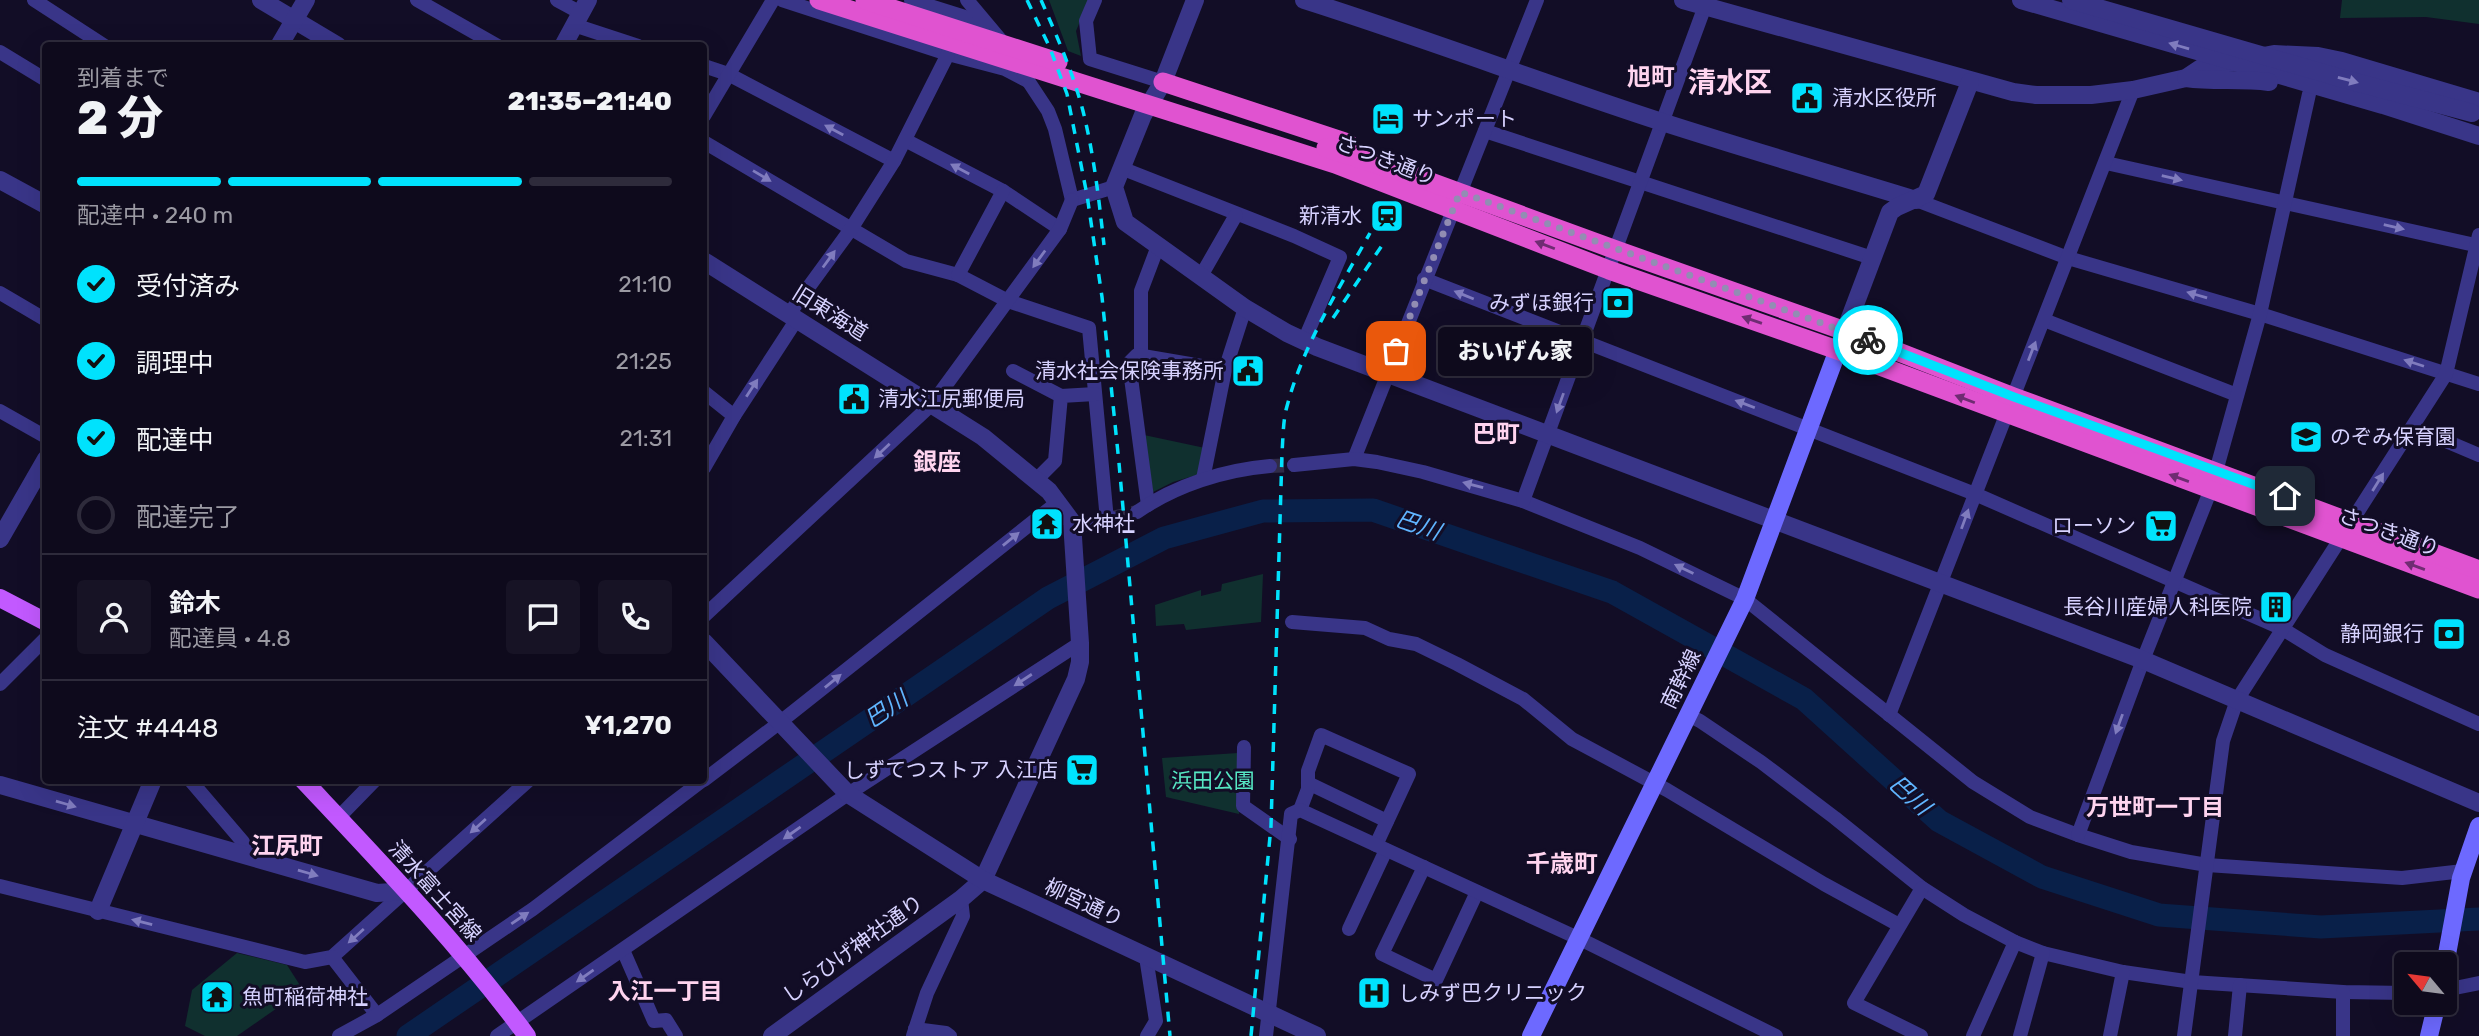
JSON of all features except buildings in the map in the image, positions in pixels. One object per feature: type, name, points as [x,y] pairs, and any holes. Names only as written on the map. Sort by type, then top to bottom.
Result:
[{"type":"highway","name":"さつき通り","points":[[819,0],[1338,158],[1417,177],[1456,201],[1609,270],[1837,350],[2011,406],[2214,480],[2353,521],[2479,570]]},
{"type":"highway","name":"さつき通り","points":[[865,0],[1338,158],[1393,186],[1456,201],[1616,250],[1844,331],[2011,406]]},
{"type":"highway","points":[[1163,82],[1364,148],[1417,177]]},
{"type":"highway","points":[[1143,115],[1337,177],[1375,187],[1393,186]]},
{"type":"highway","name":"さつき通り","points":[[2214,480],[2341,540],[2479,589]]},
{"type":"main road","name":"南幹線","points":[[1531,1036],[1744,602],[1844,331]]},
{"type":"main road","points":[[0,598],[42,616]]},
{"type":"main road","name":"清水富士宮線","points":[[307,784],[407,891],[520,1026]]},
{"type":"main road","points":[[2447,952],[2462,874],[2479,826]]},
{"type":"main road","points":[[2429,1036],[2434,1015]]},
{"type":"street","points":[[34,0],[99,42]]},
{"type":"street","points":[[261,0],[331,42]]},
{"type":"street","points":[[281,42],[306,0]]},
{"type":"street","points":[[418,0],[491,42]]},
{"type":"street","points":[[557,0],[631,42]]},
{"type":"street","points":[[707,111],[774,0]]},
{"type":"street","points":[[782,0],[948,54],[1006,69],[1028,81]]},
{"type":"street","points":[[911,0],[984,23]]},
{"type":"street","points":[[1095,0],[1086,22],[1090,59],[1163,82]]},
{"type":"street","points":[[1195,0],[1163,82],[1143,115],[1114,187],[1125,222],[1275,327],[1304,341],[2143,660],[2479,803]]},
{"type":"street","points":[[1304,0],[1663,122],[1916,200],[2068,258],[2260,314],[2479,384]]},
{"type":"street","points":[[1354,459],[1537,0]]},
{"type":"street","points":[[1683,0],[1970,82],[2036,95],[2091,95],[2133,90],[2186,78],[2248,79],[2274,83],[2479,147]]},
{"type":"street","points":[[2021,0],[2383,105],[2479,136]]},
{"type":"street","points":[[2071,0],[2344,79],[2479,114]]},
{"type":"street","points":[[707,613],[932,404],[1060,229],[1072,200],[1048,111],[1012,53],[968,2]]},
{"type":"street","points":[[1523,501],[1705,6]]},
{"type":"street","points":[[565,42],[581,13]]},
{"type":"street","points":[[0,52],[42,78]]},
{"type":"street","points":[[707,463],[793,317],[894,161],[948,54]]},
{"type":"street","points":[[2186,78],[2201,68],[2274,54],[2318,56],[2479,103]]},
{"type":"street","points":[[2078,835],[2214,480],[2260,314],[2318,56]]},
{"type":"street","points":[[707,67],[728,74],[894,161]]},
{"type":"street","points":[[1844,331],[1890,212],[1926,194],[1970,82]]},
{"type":"street","points":[[1889,715],[2133,90]]},
{"type":"street","points":[[1485,131],[1872,258]]},
{"type":"street","points":[[905,140],[1003,191],[1060,229]]},
{"type":"street","points":[[707,144],[906,261],[958,275],[1008,301],[1088,328],[1109,519],[1072,528],[1080,639],[1080,662],[1076,679],[983,880]]},
{"type":"street","points":[[2106,163],[2478,242],[2446,374],[2237,700],[2223,741],[2184,1036]]},
{"type":"street","points":[[1121,167],[1340,257],[1304,341]]},
{"type":"street","points":[[0,180],[42,203]]},
{"type":"street","points":[[1072,200],[1114,187]]},
{"type":"street","points":[[958,275],[1003,191]]},
{"type":"street","points":[[1201,276],[1236,215]]},
{"type":"street","points":[[1141,356],[1141,291],[1158,246]]},
{"type":"street","name":"旧東海道","points":[[707,263],[983,437],[1036,480],[1058,502],[1072,528]]},
{"type":"street","points":[[1424,279],[1975,494],[2281,628],[2325,655],[2479,724]]},
{"type":"street","points":[[0,293],[42,318]]},
{"type":"street","points":[[1203,479],[1224,370],[1245,308]]},
{"type":"street","points":[[2044,320],[2237,395]]},
{"type":"street","points":[[1224,370],[1137,355],[1129,363],[1143,508],[1203,479],[1245,468],[1270,466]]},
{"type":"street","points":[[1013,371],[1061,396],[1095,394]]},
{"type":"street","points":[[707,394],[734,415]]},
{"type":"street","points":[[1036,480],[1055,461],[1061,396]]},
{"type":"street","points":[[0,411],[42,435]]},
{"type":"street","points":[[2413,427],[2479,455]]},
{"type":"street","points":[[1294,465],[1354,459],[1423,472],[1523,501],[1640,548],[1744,602],[1995,797],[2030,817],[2078,835],[2131,852],[2207,868],[2402,878],[2462,874]]},
{"type":"street","points":[[0,539],[42,465]]},
{"type":"street","points":[[707,773],[782,726],[1058,502]]},
{"type":"street","points":[[1292,622],[1365,628],[1389,639],[1416,644],[1523,699],[1572,739],[1899,925]]},
{"type":"street","points":[[497,1036],[520,1026],[846,792],[1080,639]]},
{"type":"street","points":[[0,684],[42,642]]},
{"type":"street","name":"柳宮通り","points":[[707,645],[846,792],[983,880],[1317,1036]]},
{"type":"street","points":[[1690,712],[1760,762],[1923,888],[1964,915],[2015,942],[2043,953],[2123,972],[2240,985],[2394,993]]},
{"type":"street","points":[[1266,1036],[1291,814],[1300,810],[1308,789],[1308,771],[1321,735],[1409,775],[1388,821],[1381,847],[1349,929]]},
{"type":"street","points":[[1244,747],[1244,806],[1290,839]]},
{"type":"street","points":[[1308,783],[1388,821]]},
{"type":"street","points":[[98,911],[151,784]]},
{"type":"street","points":[[193,784],[243,842],[246,855]]},
{"type":"street","points":[[338,818],[371,784]]},
{"type":"street","points":[[0,886],[305,962],[332,957],[525,784]]},
{"type":"street","points":[[340,1036],[464,958],[533,909],[693,784]]},
{"type":"street","points":[[0,785],[377,893],[407,891]]},
{"type":"street","points":[[1300,810],[1580,939],[1776,1036]]},
{"type":"street","points":[[1423,867],[1382,954],[1436,979],[1477,892]]},
{"type":"street","name":"しらひげ神社通り","points":[[772,1036],[961,899],[983,880]]},
{"type":"street","points":[[1921,1036],[1854,1003],[1923,888]]},
{"type":"street","points":[[950,1036],[946,1033],[914,1032],[927,993],[963,916],[961,899]]},
{"type":"street","points":[[1973,1036],[2015,942]]},
{"type":"street","points":[[623,950],[654,1021],[666,1020],[676,1036]]},
{"type":"street","points":[[2020,1036],[2043,953]]},
{"type":"street","points":[[332,957],[377,1015]]},
{"type":"street","points":[[1146,957],[1156,1021],[1147,1036]]},
{"type":"street","points":[[2110,1036],[2123,972]]},
{"type":"street","points":[[2457,987],[2479,983]]},
{"type":"street","points":[[2235,1036],[2240,985]]},
{"type":"street","points":[[2343,992],[2343,1036]]},
{"type":"green space","points":[[1049,0],[1089,0],[1076,31],[1081,56],[1068,51]]},
{"type":"green space","points":[[2342,0],[2479,0],[2479,24],[2426,17],[2340,18]]},
{"type":"green space","points":[[1144,435],[1205,448],[1200,474],[1173,482],[1153,492]]},
{"type":"green space","points":[[1263,574],[1261,622],[1186,630],[1184,624],[1156,626],[1155,605],[1201,590],[1201,596],[1221,591],[1222,584]]},
{"type":"green space","name":"浜田公園","points":[[1238,753],[1239,814],[1166,797],[1162,758]]},
{"type":"green space","points":[[237,953],[287,965],[303,990],[237,1036],[205,1036],[185,1026],[192,990]]},
{"type":"waterway","name":"巴川","points":[[408,1036],[1048,598],[1164,538],[1263,511],[1373,510],[1612,592],[1804,699],[1939,821],[2042,877],[2159,915],[2321,927],[2479,919]]},
{"type":"tunnel","points":[[1270,466],[1294,465]]},
{"type":"tunnel","points":[[1112,518],[1137,512]]},
{"type":"railway","points":[[1027,0],[1050,48],[1067,94],[1087,195],[1102,297],[1170,1036]]},
{"type":"railway","points":[[1041,0],[1070,69],[1083,111],[1093,161],[1104,245]]},
{"type":"railway","points":[[1251,1036],[1271,826],[1285,415],[1311,341],[1370,233]]},
{"type":"railway","points":[[1333,318],[1385,241]]},
{"type":"way so far","points":[[1396,351],[1460,192],[1868,340]]},
{"type":"place","name":"清水区役所","points":[[1807,98]]},
{"type":"place","name":"サンポート","points":[[1388,119]]},
{"type":"place","name":"新清水","points":[[1387,216]]},
{"type":"place","name":"みずほ銀行","points":[[1618,303]]},
{"type":"place","name":"おいげん家","points":[[1396,351]]},
{"type":"place","name":"清水社会保険事務所","points":[[1248,371]]},
{"type":"place","name":"清水江尻郵便局","points":[[854,399]]},
{"type":"place","name":"のぞみ保育園","points":[[2306,437]]},
{"type":"place","name":"水神社","points":[[1047,524]]},
{"type":"place","name":"ローソン","points":[[2161,526]]},
{"type":"place","name":"長谷川産婦人科医院","points":[[2276,607]]},
{"type":"place","name":"静岡銀行","points":[[2449,634]]},
{"type":"place","name":"しずてつストア 入江店","points":[[1082,770]]},
{"type":"place","name":"しみず巴クリニック","points":[[1374,993]]},
{"type":"place","name":"魚町稲荷神社","points":[[217,997]]},
{"type":"district","name":"旭町","points":[[1651,77]]},
{"type":"district","name":"清水区","points":[[1730,82]]},
{"type":"district","name":"巴町","points":[[1496,434]]},
{"type":"district","name":"銀座","points":[[937,462]]},
{"type":"district","name":"万世町一丁目","points":[[2155,807]]},
{"type":"district","name":"江尻町","points":[[287,846]]},
{"type":"district","name":"千歳町","points":[[1562,864]]},
{"type":"district","name":"入江一丁目","points":[[665,991]]},
{"type":"route","points":[[1868,340],[2014,397],[2285,496]]}]
